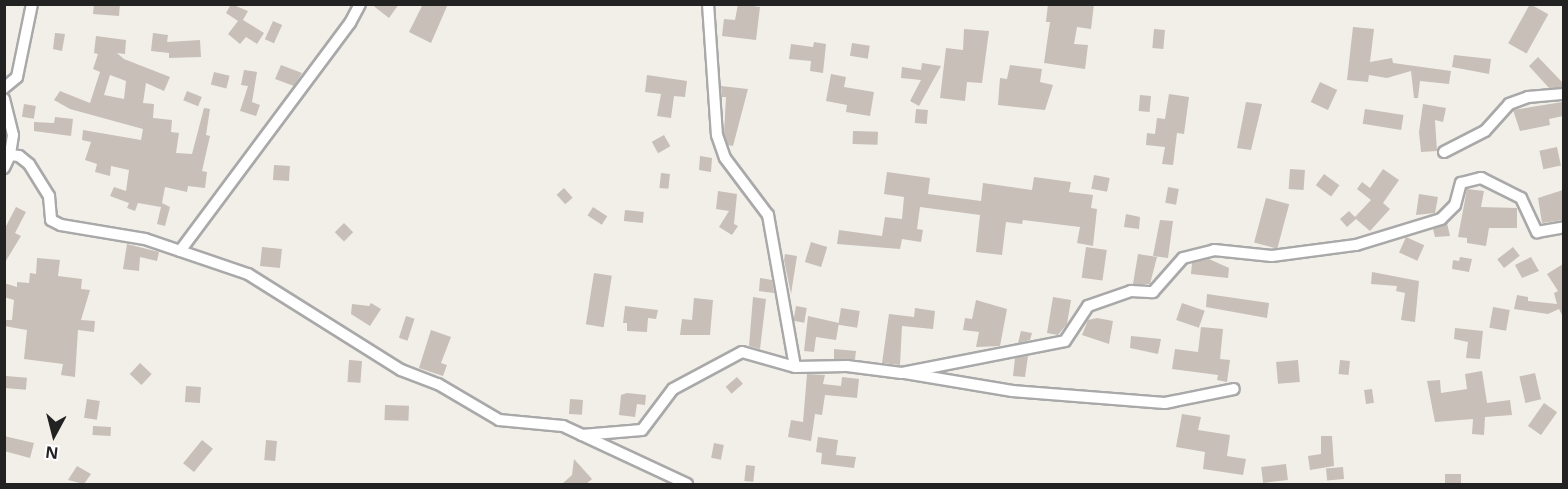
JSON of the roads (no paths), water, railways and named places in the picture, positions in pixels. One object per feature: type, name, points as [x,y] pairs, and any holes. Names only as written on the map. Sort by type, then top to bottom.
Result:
[{"type":"street","points":[[4,88],[17,77],[32,4]]},
{"type":"street","points":[[180,251],[350,23],[360,4]]},
{"type":"street","points":[[708,4],[717,135],[725,158],[768,215],[795,367]]},
{"type":"street","points":[[1444,152],[1485,131],[1503,115],[1509,104],[1528,97],[1563,94]]},
{"type":"street","points":[[4,99],[11,115],[10,155],[4,168]]},
{"type":"street","points":[[10,155],[19,156],[44,184],[51,220],[180,251],[248,274],[401,370],[438,384],[500,420],[563,426],[687,484]]},
{"type":"street","points":[[902,373],[1065,341],[1088,306],[1131,291],[1153,292],[1183,258],[1214,250],[1272,256],[1356,244],[1441,219],[1455,205],[1461,183],[1481,178],[1521,198],[1538,232],[1563,227]]},
{"type":"street","points":[[582,435],[642,430],[673,389],[742,352],[795,367],[847,366],[1012,391],[1165,403],[1234,389]]}]
